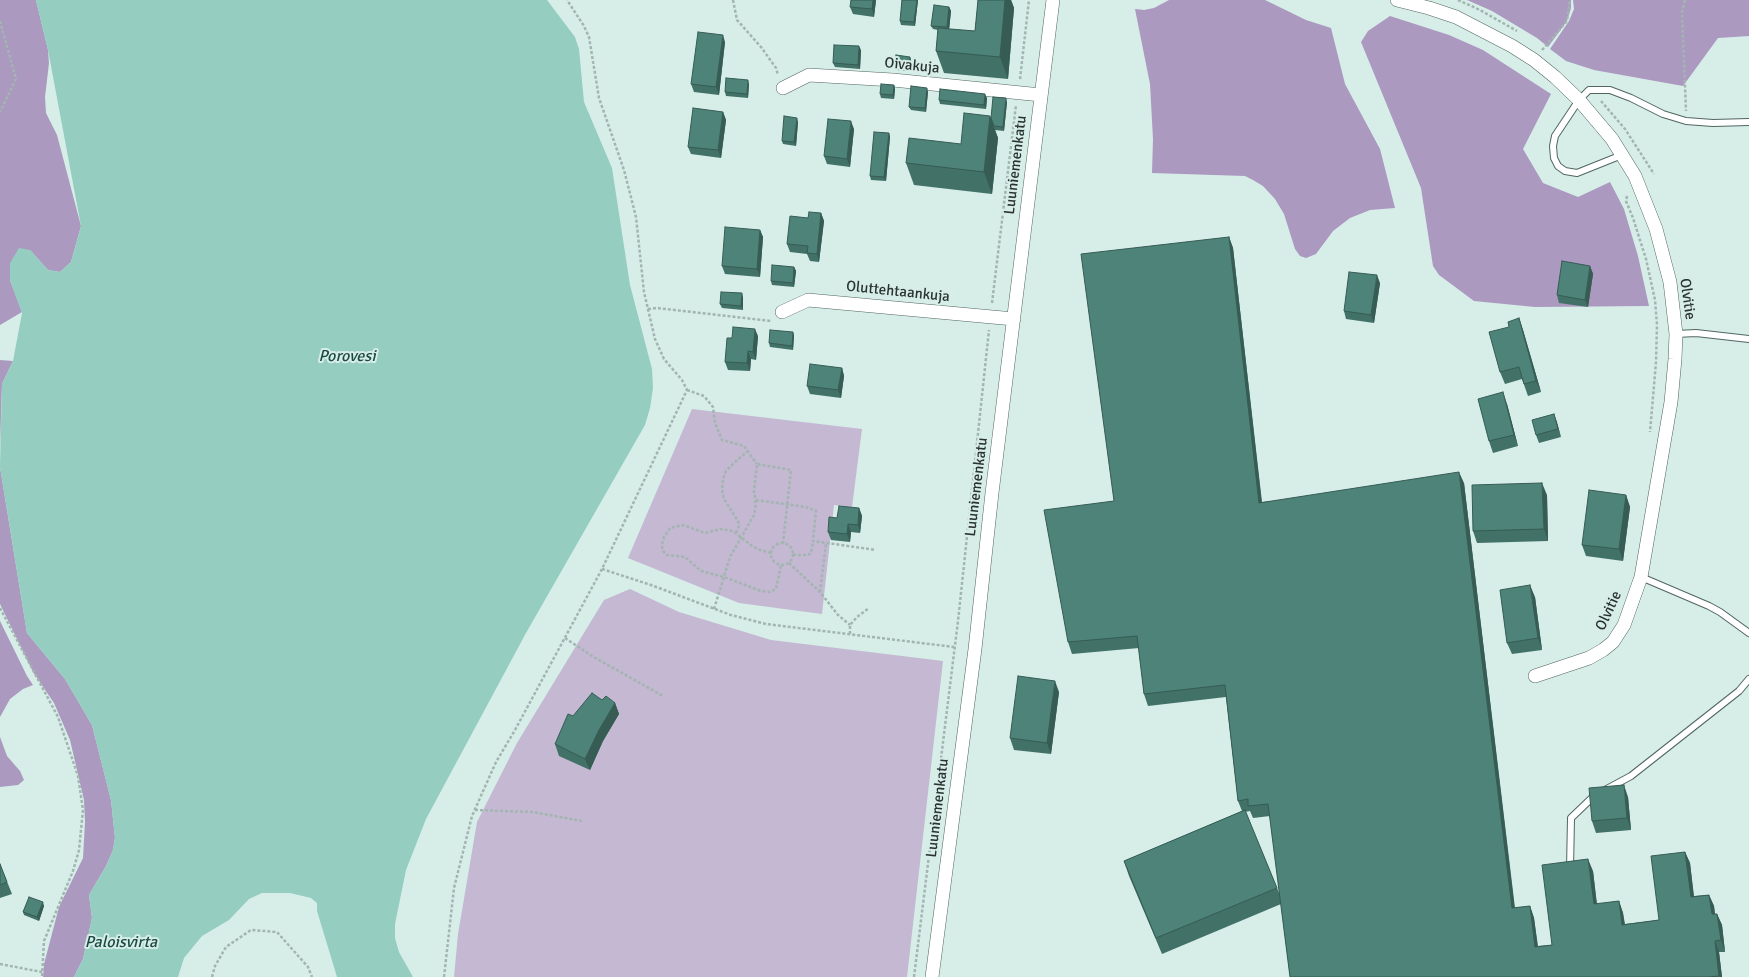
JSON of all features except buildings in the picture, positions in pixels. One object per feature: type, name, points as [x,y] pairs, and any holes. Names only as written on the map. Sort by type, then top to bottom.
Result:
[{"type":"street","name":"Luuniemenkatu","points":[[932,977],[975,649],[992,493],[1053,0]]},
{"type":"street","name":"Olvitie","points":[[1397,0],[1456,17],[1512,46],[1534,60],[1555,77],[1579,100],[1612,139],[1634,176],[1649,208],[1664,256],[1670,282],[1676,334],[1671,402],[1641,577],[1624,625],[1613,642],[1589,658],[1535,676]]},
{"type":"street","name":"Oivakuja","points":[[783,88],[809,75],[892,80],[1018,94],[1041,95]]},
{"type":"street","name":"Oluttehtaankuja","points":[[782,312],[808,300],[990,318],[1014,319]]},
{"type":"lane","points":[[1622,155],[1577,173],[1565,171],[1558,166],[1553,152],[1555,136],[1579,100],[1589,90],[1610,90],[1631,98],[1663,114],[1686,121],[1713,123],[1749,122]]},
{"type":"lane","points":[[1676,334],[1696,333],[1749,339]]},
{"type":"lane","points":[[1641,577],[1709,606],[1720,612],[1749,634]]},
{"type":"lane","points":[[1570,874],[1570,818],[1594,796],[1631,776],[1739,691],[1749,679]]},
{"type":"path","points":[[567,0],[584,26],[588,37],[599,98],[624,170],[636,217],[644,292],[655,339],[664,359],[682,380],[687,390],[704,396],[713,407],[715,423],[722,440],[739,443],[744,446],[757,464],[754,491],[756,500],[754,515],[730,557],[714,609]]},
{"type":"path","points":[[733,0],[737,20],[761,47],[776,68],[783,88]]},
{"type":"path","points":[[914,977],[978,442],[990,318],[1029,0]]},
{"type":"path","points":[[1534,60],[1567,21],[1570,0]]},
{"type":"path","points":[[1685,0],[1682,12],[1686,121]]},
{"type":"path","points":[[0,21],[16,79],[0,112]]},
{"type":"path","points":[[1644,160],[1628,189],[1626,201],[1646,259],[1657,325],[1656,362],[1649,436]]},
{"type":"path","points":[[648,309],[657,308],[771,321],[782,312]]},
{"type":"path","points":[[444,977],[454,888],[475,810],[496,762],[515,730],[602,569],[687,390]]},
{"type":"path","points":[[736,533],[739,526],[738,521],[724,499],[722,490],[723,479],[726,471],[748,451]]},
{"type":"path","points":[[757,464],[791,470],[783,543]]},
{"type":"path","points":[[756,500],[806,507],[816,512],[811,553],[808,555],[794,555]]},
{"type":"path","points":[[771,553],[760,550],[734,531],[721,529],[706,533],[696,531],[690,527],[677,526],[670,528],[663,539],[663,551],[667,555],[685,557],[701,571],[724,577],[761,591],[770,592],[776,589],[781,565]]},
{"type":"path","points":[[813,541],[876,550]]},
{"type":"path","points":[[771,553],[776,545],[783,543],[790,545],[794,555]]},
{"type":"path","points":[[820,592],[826,543]]},
{"type":"path","points":[[771,553],[774,562],[781,565],[789,563],[794,555]]},
{"type":"path","points":[[789,563],[820,592],[838,615],[850,625]]},
{"type":"path","points":[[602,569],[651,585],[714,609],[766,624],[954,647]]},
{"type":"path","points":[[0,608],[58,717],[78,776],[83,810],[79,850],[74,871],[44,941],[42,977]]},
{"type":"path","points":[[850,634],[850,625],[857,617],[869,608]]},
{"type":"path","points":[[565,638],[592,656],[663,696]]},
{"type":"path","points":[[475,810],[510,810],[533,812],[582,821]]},
{"type":"path","points":[[212,977],[215,966],[226,947],[252,930],[278,932],[308,967],[312,977]]},
{"type":"path","points":[[0,964],[42,972]]},
{"type":"shaded area","points":[[0,0],[36,0],[48,50],[49,63],[45,97],[46,113],[57,135],[81,226],[71,262],[60,272],[48,270],[30,250],[10,280],[22,312],[0,325]]},
{"type":"shaded area","points":[[1169,0],[1265,0],[1306,20],[1331,28],[1345,84],[1380,149],[1395,208],[1370,210],[1350,218],[1333,231],[1316,254],[1306,258],[1300,256],[1295,249],[1284,214],[1275,199],[1263,186],[1253,180],[1245,176],[1152,173],[1153,139],[1150,84],[1135,9],[1144,10],[1154,8]]},
{"type":"shaded area","points":[[1467,0],[1571,0],[1571,8],[1567,21],[1548,47],[1537,38],[1492,11]]},
{"type":"shaded area","points":[[1573,0],[1749,0],[1749,36],[1718,38],[1683,86],[1594,70],[1566,61],[1550,49],[1569,21],[1574,9]]},
{"type":"shaded area","points":[[1390,16],[1449,35],[1483,50],[1551,94],[1523,149],[1543,183],[1578,197],[1610,182],[1624,209],[1638,256],[1649,306],[1535,307],[1474,301],[1439,275],[1433,266],[1421,188],[1361,42],[1368,31]]},
{"type":"shaded area","points":[[0,360],[13,361],[2,384],[0,447]]},
{"type":"shaded area","points":[[692,409],[862,429],[852,507],[834,505],[822,614],[739,603],[628,558]]},
{"type":"shaded area","points":[[0,467],[27,633],[65,679],[92,725],[111,800],[115,838],[113,850],[106,866],[89,895],[92,918],[83,959],[74,977],[43,977],[44,964],[59,907],[83,858],[85,822],[84,800],[70,740],[54,703],[33,672],[0,604]]},
{"type":"shaded area","points":[[630,589],[679,612],[771,640],[943,661],[907,977],[454,977],[458,934],[477,822],[517,743],[604,600]]},
{"type":"shaded area","points":[[0,621],[27,676],[33,685],[23,689],[10,699],[0,717]]},
{"type":"shaded area","points":[[0,737],[7,756],[20,771],[24,780],[18,785],[0,787]]},
{"type":"water","name":"Porovesi","points":[[36,0],[547,0],[575,37],[579,49],[584,102],[612,168],[630,285],[652,369],[653,388],[650,408],[645,425],[526,633],[426,819],[406,870],[395,924],[395,938],[399,952],[413,977],[337,977],[317,911],[317,903],[311,898],[290,893],[262,893],[249,899],[229,920],[202,936],[184,958],[178,977],[74,977],[83,959],[92,918],[89,895],[106,866],[113,850],[115,838],[111,800],[92,725],[65,679],[27,633],[0,467],[2,384],[13,361],[22,313],[10,280],[10,263],[19,248],[30,250],[48,270],[60,272],[71,262],[81,226],[48,50]]},
{"type":"water label","name":"Paloisvirta","points":[[121,943]]}]
